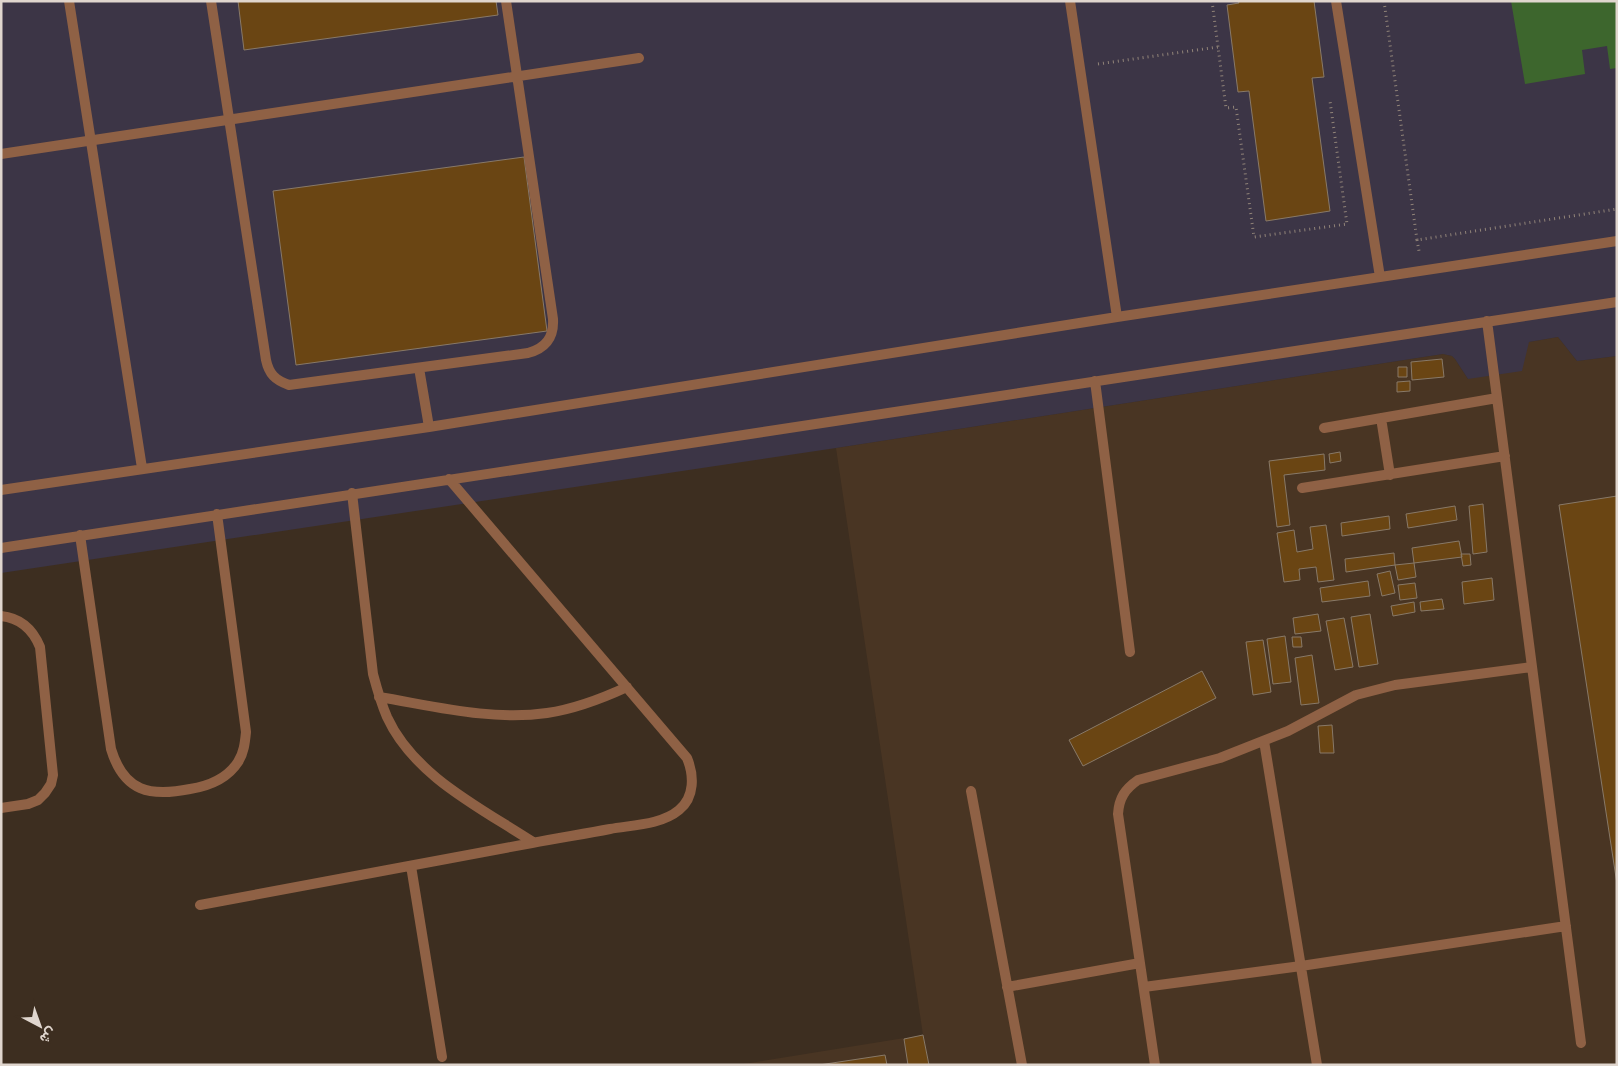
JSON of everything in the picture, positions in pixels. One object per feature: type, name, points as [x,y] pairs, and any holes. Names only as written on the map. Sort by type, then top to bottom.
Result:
[{"type":"lane","points":[[69,1],[142,468]]},
{"type":"lane","points":[[211,1],[266,360],[268,369],[273,376],[280,382],[289,385],[528,353],[538,351],[551,337],[554,329],[553,319],[506,1]]},
{"type":"lane","points":[[1070,1],[1117,317]]},
{"type":"lane","points":[[1336,1],[1380,277]]},
{"type":"lane","points":[[1,154],[639,58]]},
{"type":"lane","points":[[1,490],[429,427],[1117,317],[1617,241]]},
{"type":"lane","points":[[1,548],[1617,302]]},
{"type":"lane","points":[[1487,321],[1581,1043]]},
{"type":"lane","points":[[419,368],[429,427]]},
{"type":"lane","points":[[1096,381],[1130,652]]},
{"type":"lane","points":[[1324,428],[1497,398]]},
{"type":"lane","points":[[1381,418],[1390,475]]},
{"type":"lane","points":[[1302,488],[1505,456]]},
{"type":"lane","points":[[200,905],[659,820],[670,816],[680,809],[687,800],[693,779],[687,758],[449,479]]},
{"type":"lane","points":[[352,494],[373,674],[379,697],[388,718],[399,739],[412,756],[442,784],[533,842]]},
{"type":"lane","points":[[80,536],[115,762],[131,782],[143,789],[156,793],[169,793],[202,787],[217,782],[229,773],[239,761],[244,747],[246,732],[217,514]]},
{"type":"lane","points":[[1,616],[18,620],[28,627],[40,647],[54,765],[51,784],[46,793],[38,800],[28,804],[1,808]]},
{"type":"lane","points":[[1155,1065],[1118,814],[1122,794],[1129,786],[1138,780],[1220,758],[1264,741],[1306,722],[1338,704],[1375,689],[1532,667]]},
{"type":"lane","points":[[379,697],[475,713],[523,715],[547,713],[575,707],[602,699],[627,687]]},
{"type":"lane","points":[[1264,741],[1317,1065]]},
{"type":"lane","points":[[971,791],[1022,1065]]},
{"type":"lane","points":[[411,866],[442,1057]]},
{"type":"lane","points":[[1144,987],[1301,966],[1566,926]]},
{"type":"lane","points":[[1008,987],[1140,963]]},
{"type":"path","points":[[1212,1],[1226,108],[1236,107],[1254,237],[1347,224],[1330,100]]},
{"type":"path","points":[[1384,1],[1417,240],[1617,209]]},
{"type":"path","points":[[1080,66],[1218,47]]},
{"type":"shaded area","points":[[1,1],[1617,1],[1617,356],[1577,361],[1558,337],[1529,342],[1522,371],[1468,379],[1452,356],[1443,354],[836,448],[1,573]]},
{"type":"shaded area","points":[[1558,337],[1577,361],[1617,356],[1617,1065],[737,1065],[923,1035],[836,448],[1443,354],[1452,356],[1455,359],[1468,379],[1529,342]]},
{"type":"green space","points":[[1511,1],[1617,1],[1617,68],[1610,69],[1607,46],[1582,50],[1585,74],[1525,84]]},
{"type":"building","points":[[238,1],[496,1],[498,15],[244,50]]},
{"type":"building","points":[[1238,1],[1314,1],[1324,77],[1312,78],[1330,211],[1266,221],[1249,91],[1238,92],[1227,5],[1239,3]]},
{"type":"building","points":[[524,157],[547,331],[296,365],[273,191]]},
{"type":"building","points":[[1442,359],[1444,377],[1412,380],[1411,362]]},
{"type":"building","points":[[1398,367],[1407,367],[1407,377],[1398,377]]},
{"type":"building","points":[[1410,381],[1410,391],[1397,392],[1397,382]]},
{"type":"building","points":[[1340,452],[1341,461],[1330,463],[1329,454]]},
{"type":"building","points":[[1324,454],[1325,470],[1284,475],[1290,525],[1277,527],[1269,461]]},
{"type":"building","points":[[1617,496],[1617,884],[1559,505]]},
{"type":"building","points":[[1483,504],[1487,552],[1473,554],[1469,506]]},
{"type":"building","points":[[1455,506],[1457,520],[1408,528],[1406,514]]},
{"type":"building","points":[[1389,516],[1390,529],[1342,536],[1341,523]]},
{"type":"building","points":[[1326,525],[1334,580],[1318,582],[1316,567],[1299,569],[1300,580],[1284,582],[1277,533],[1294,530],[1297,552],[1313,549],[1310,527]]},
{"type":"building","points":[[1459,541],[1462,557],[1414,563],[1412,548]]},
{"type":"building","points":[[1394,553],[1395,565],[1346,572],[1345,559]]},
{"type":"building","points":[[1461,554],[1470,554],[1471,565],[1463,566]]},
{"type":"building","points":[[1414,563],[1416,577],[1398,580],[1395,565]]},
{"type":"building","points":[[1390,571],[1395,593],[1382,596],[1377,574]]},
{"type":"building","points":[[1492,578],[1494,600],[1464,604],[1462,582]]},
{"type":"building","points":[[1368,581],[1370,596],[1322,602],[1320,588]]},
{"type":"building","points":[[1415,583],[1417,598],[1400,600],[1398,585]]},
{"type":"building","points":[[1442,599],[1444,609],[1421,611],[1420,602]]},
{"type":"building","points":[[1414,602],[1415,612],[1393,616],[1391,606]]},
{"type":"building","points":[[1318,614],[1321,631],[1295,634],[1293,618]]},
{"type":"building","points":[[1370,614],[1378,664],[1359,667],[1351,617]]},
{"type":"building","points":[[1344,618],[1353,667],[1335,670],[1326,621]]},
{"type":"building","points":[[1285,636],[1291,682],[1273,684],[1267,639]]},
{"type":"building","points":[[1292,637],[1301,637],[1302,647],[1293,647]]},
{"type":"building","points":[[1263,640],[1271,692],[1253,695],[1246,642]]},
{"type":"building","points":[[1312,655],[1319,703],[1301,705],[1295,658]]},
{"type":"building","points":[[1202,671],[1216,698],[1083,766],[1069,740]]},
{"type":"building","points":[[1332,725],[1334,753],[1320,753],[1318,726]]},
{"type":"building","points":[[923,1035],[929,1065],[908,1065],[904,1039]]},
{"type":"building","points":[[885,1055],[887,1065],[819,1065]]}]
